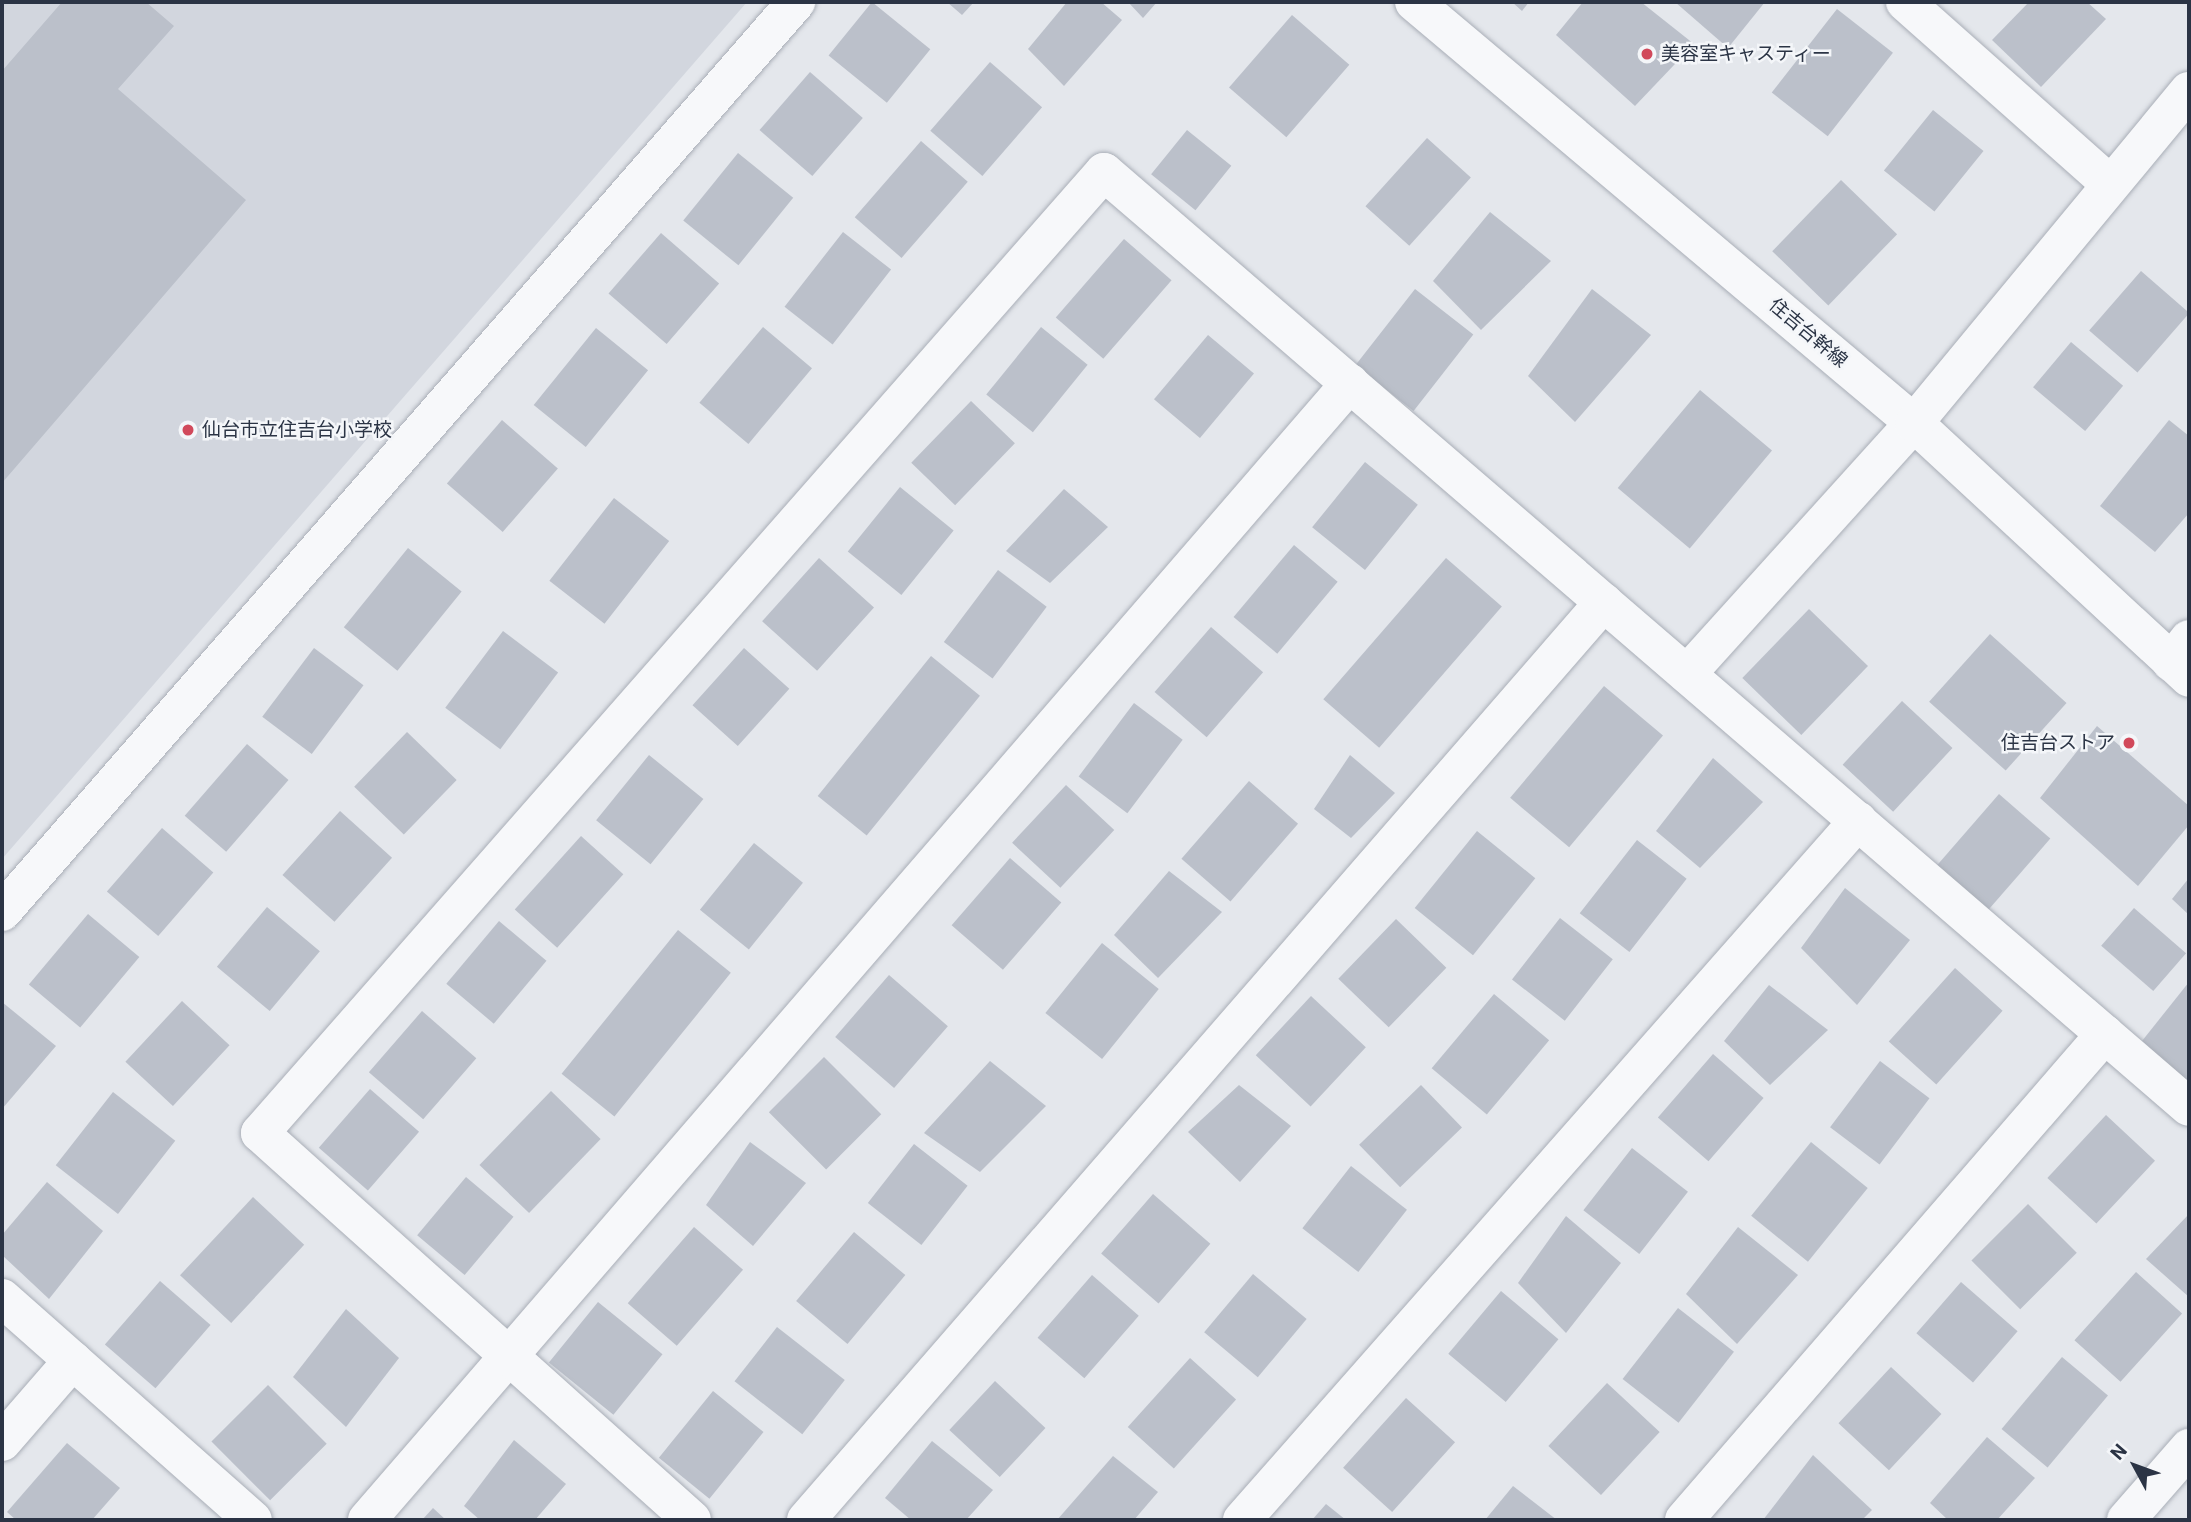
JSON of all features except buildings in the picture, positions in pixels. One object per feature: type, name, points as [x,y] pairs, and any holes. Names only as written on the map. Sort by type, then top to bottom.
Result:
[{"type":"street","points":[[2,912],[796,2]]},
{"type":"street","name":"住吉台幹線","points":[[1415,2],[1914,423],[2183,660]]},
{"type":"street","points":[[1905,2],[2109,183]]},
{"type":"street","points":[[1686,674],[1914,423],[2109,183],[2189,90]]},
{"type":"street","points":[[692,1520],[506,1360],[260,1133],[1104,172],[2189,1107]]},
{"type":"street","points":[[368,1520],[1350,383]]},
{"type":"street","points":[[806,1520],[1604,602]]},
{"type":"street","points":[[1242,1520],[1858,821]]},
{"type":"street","points":[[1684,1520],[2105,1034]]},
{"type":"street","points":[[2,1298],[253,1520]]},
{"type":"street","points":[[2,1442],[73,1360]]},
{"type":"street","points":[[2126,1520],[2189,1448]]},
{"type":"shaded area","name":"仙台市立住吉台小学校","points":[[2,2],[747,2],[2,859]]},
{"type":"place","name":"美容室キャスティー","points":[[1647,54]]},
{"type":"place","name":"仙台市立住吉台小学校","points":[[188,430]]},
{"type":"place","name":"住吉台ストア","points":[[2129,743]]}]
